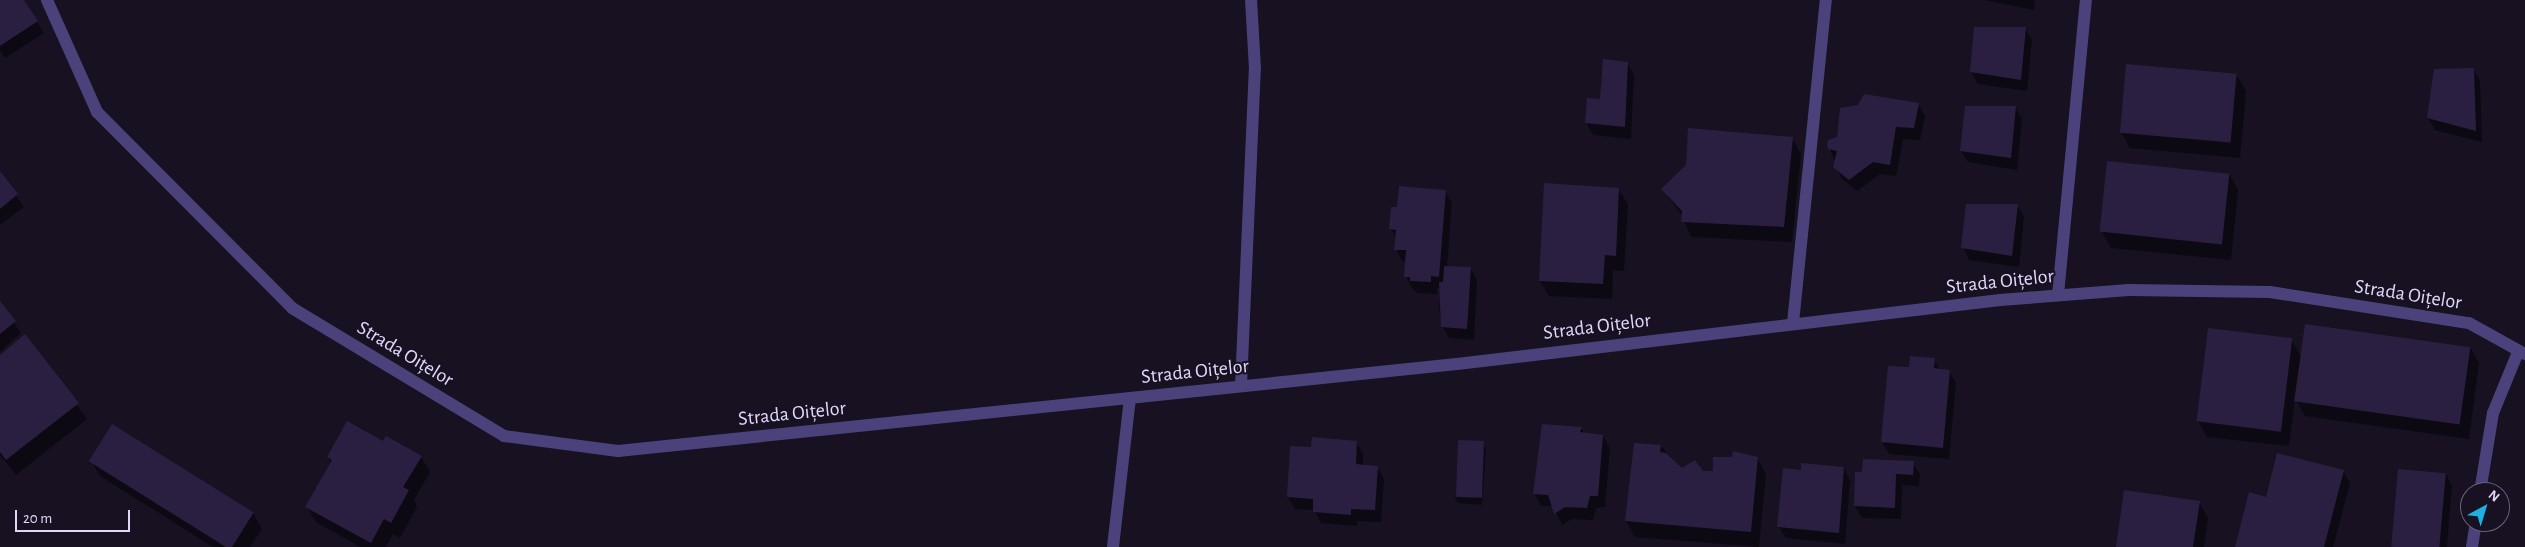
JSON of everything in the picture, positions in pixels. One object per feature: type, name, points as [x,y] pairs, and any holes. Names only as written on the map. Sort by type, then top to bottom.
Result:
[{"type":"street","name":"Strada Oițelor","points":[[47,0],[97,112],[292,308],[504,436],[618,451],[1241,386],[1793,323],[2058,295],[2129,290],[2270,292],[2469,323],[2521,353]]},
{"type":"street","points":[[1241,386],[1255,69],[1251,0]]},
{"type":"street","points":[[1793,323],[1826,0]]},
{"type":"street","points":[[2058,295],[2086,0]]},
{"type":"street","points":[[2482,482],[2493,413],[2521,353]]},
{"type":"street","points":[[1113,547],[1130,398]]},
{"type":"street","points":[[2472,547],[2474,532]]},
{"type":"building","points":[[0,0],[24,0],[38,21],[0,46]]},
{"type":"building","points":[[1974,27],[2026,27],[2021,80],[1970,72]]},
{"type":"building","points":[[1603,59],[1628,62],[1625,127],[1585,123],[1587,98],[1600,99]]},
{"type":"building","points":[[2126,64],[2237,74],[2231,142],[2120,133]]},
{"type":"building","points":[[2474,68],[2476,131],[2427,118],[2434,69]]},
{"type":"building","points":[[1864,94],[1919,103],[1914,128],[1896,127],[1890,165],[1873,162],[1849,180],[1833,167],[1837,151],[1828,149],[1827,145],[1828,140],[1837,137],[1840,108],[1858,105]]},
{"type":"building","points":[[1965,106],[2016,106],[2011,158],[1960,151]]},
{"type":"building","points":[[1688,128],[1793,137],[1784,227],[1681,222],[1682,211],[1661,189],[1686,165]]},
{"type":"building","points":[[2107,161],[2229,174],[2222,244],[2100,232]]},
{"type":"building","points":[[0,171],[18,194],[0,209]]},
{"type":"building","points":[[1544,183],[1619,188],[1616,256],[1605,255],[1603,284],[1539,281]]},
{"type":"building","points":[[1399,186],[1446,190],[1439,277],[1431,276],[1431,282],[1410,281],[1410,277],[1404,277],[1406,250],[1394,250],[1396,230],[1389,229],[1391,207],[1397,207]]},
{"type":"building","points":[[1966,204],[2018,204],[2012,256],[1961,248]]},
{"type":"building","points":[[1444,266],[1471,267],[1467,329],[1441,327],[1439,282],[1443,282]]},
{"type":"building","points":[[0,301],[16,321],[0,334]]},
{"type":"building","points":[[2305,324],[2470,347],[2460,424],[2294,401]]},
{"type":"building","points":[[2208,328],[2292,338],[2281,432],[2197,421]]},
{"type":"building","points":[[25,334],[79,403],[6,460],[0,452],[0,355]]},
{"type":"building","points":[[1910,356],[1935,358],[1934,368],[1950,370],[1943,448],[1881,442],[1888,366],[1909,367]]},
{"type":"building","points":[[347,421],[383,441],[386,436],[422,456],[403,487],[409,490],[391,523],[384,519],[371,543],[305,507],[332,460],[327,457]]},
{"type":"building","points":[[112,424],[254,512],[232,547],[226,547],[89,461]]},
{"type":"building","points":[[1542,424],[1582,427],[1580,432],[1603,435],[1598,496],[1590,496],[1587,508],[1565,507],[1554,514],[1548,495],[1533,494]]},
{"type":"building","points":[[1312,437],[1357,441],[1356,464],[1378,466],[1375,510],[1351,509],[1351,515],[1313,512],[1313,499],[1287,497],[1290,446],[1311,447]]},
{"type":"building","points":[[1458,440],[1484,441],[1482,498],[1456,497]]},
{"type":"building","points":[[1634,443],[1661,445],[1660,452],[1666,453],[1682,468],[1695,460],[1703,471],[1713,471],[1713,457],[1732,457],[1733,451],[1758,457],[1751,532],[1625,521]]},
{"type":"building","points":[[2277,453],[2344,470],[2324,547],[2235,547],[2249,492],[2266,497]]},
{"type":"building","points":[[1863,459],[1914,461],[1913,475],[1896,474],[1895,508],[1854,506],[1855,472],[1862,472]]},
{"type":"building","points":[[1801,463],[1844,467],[1839,533],[1777,527],[1783,468],[1801,470]]},
{"type":"building","points":[[2398,469],[2446,473],[2439,547],[2391,547]]},
{"type":"building","points":[[2124,490],[2200,501],[2193,547],[2116,547]]}]
